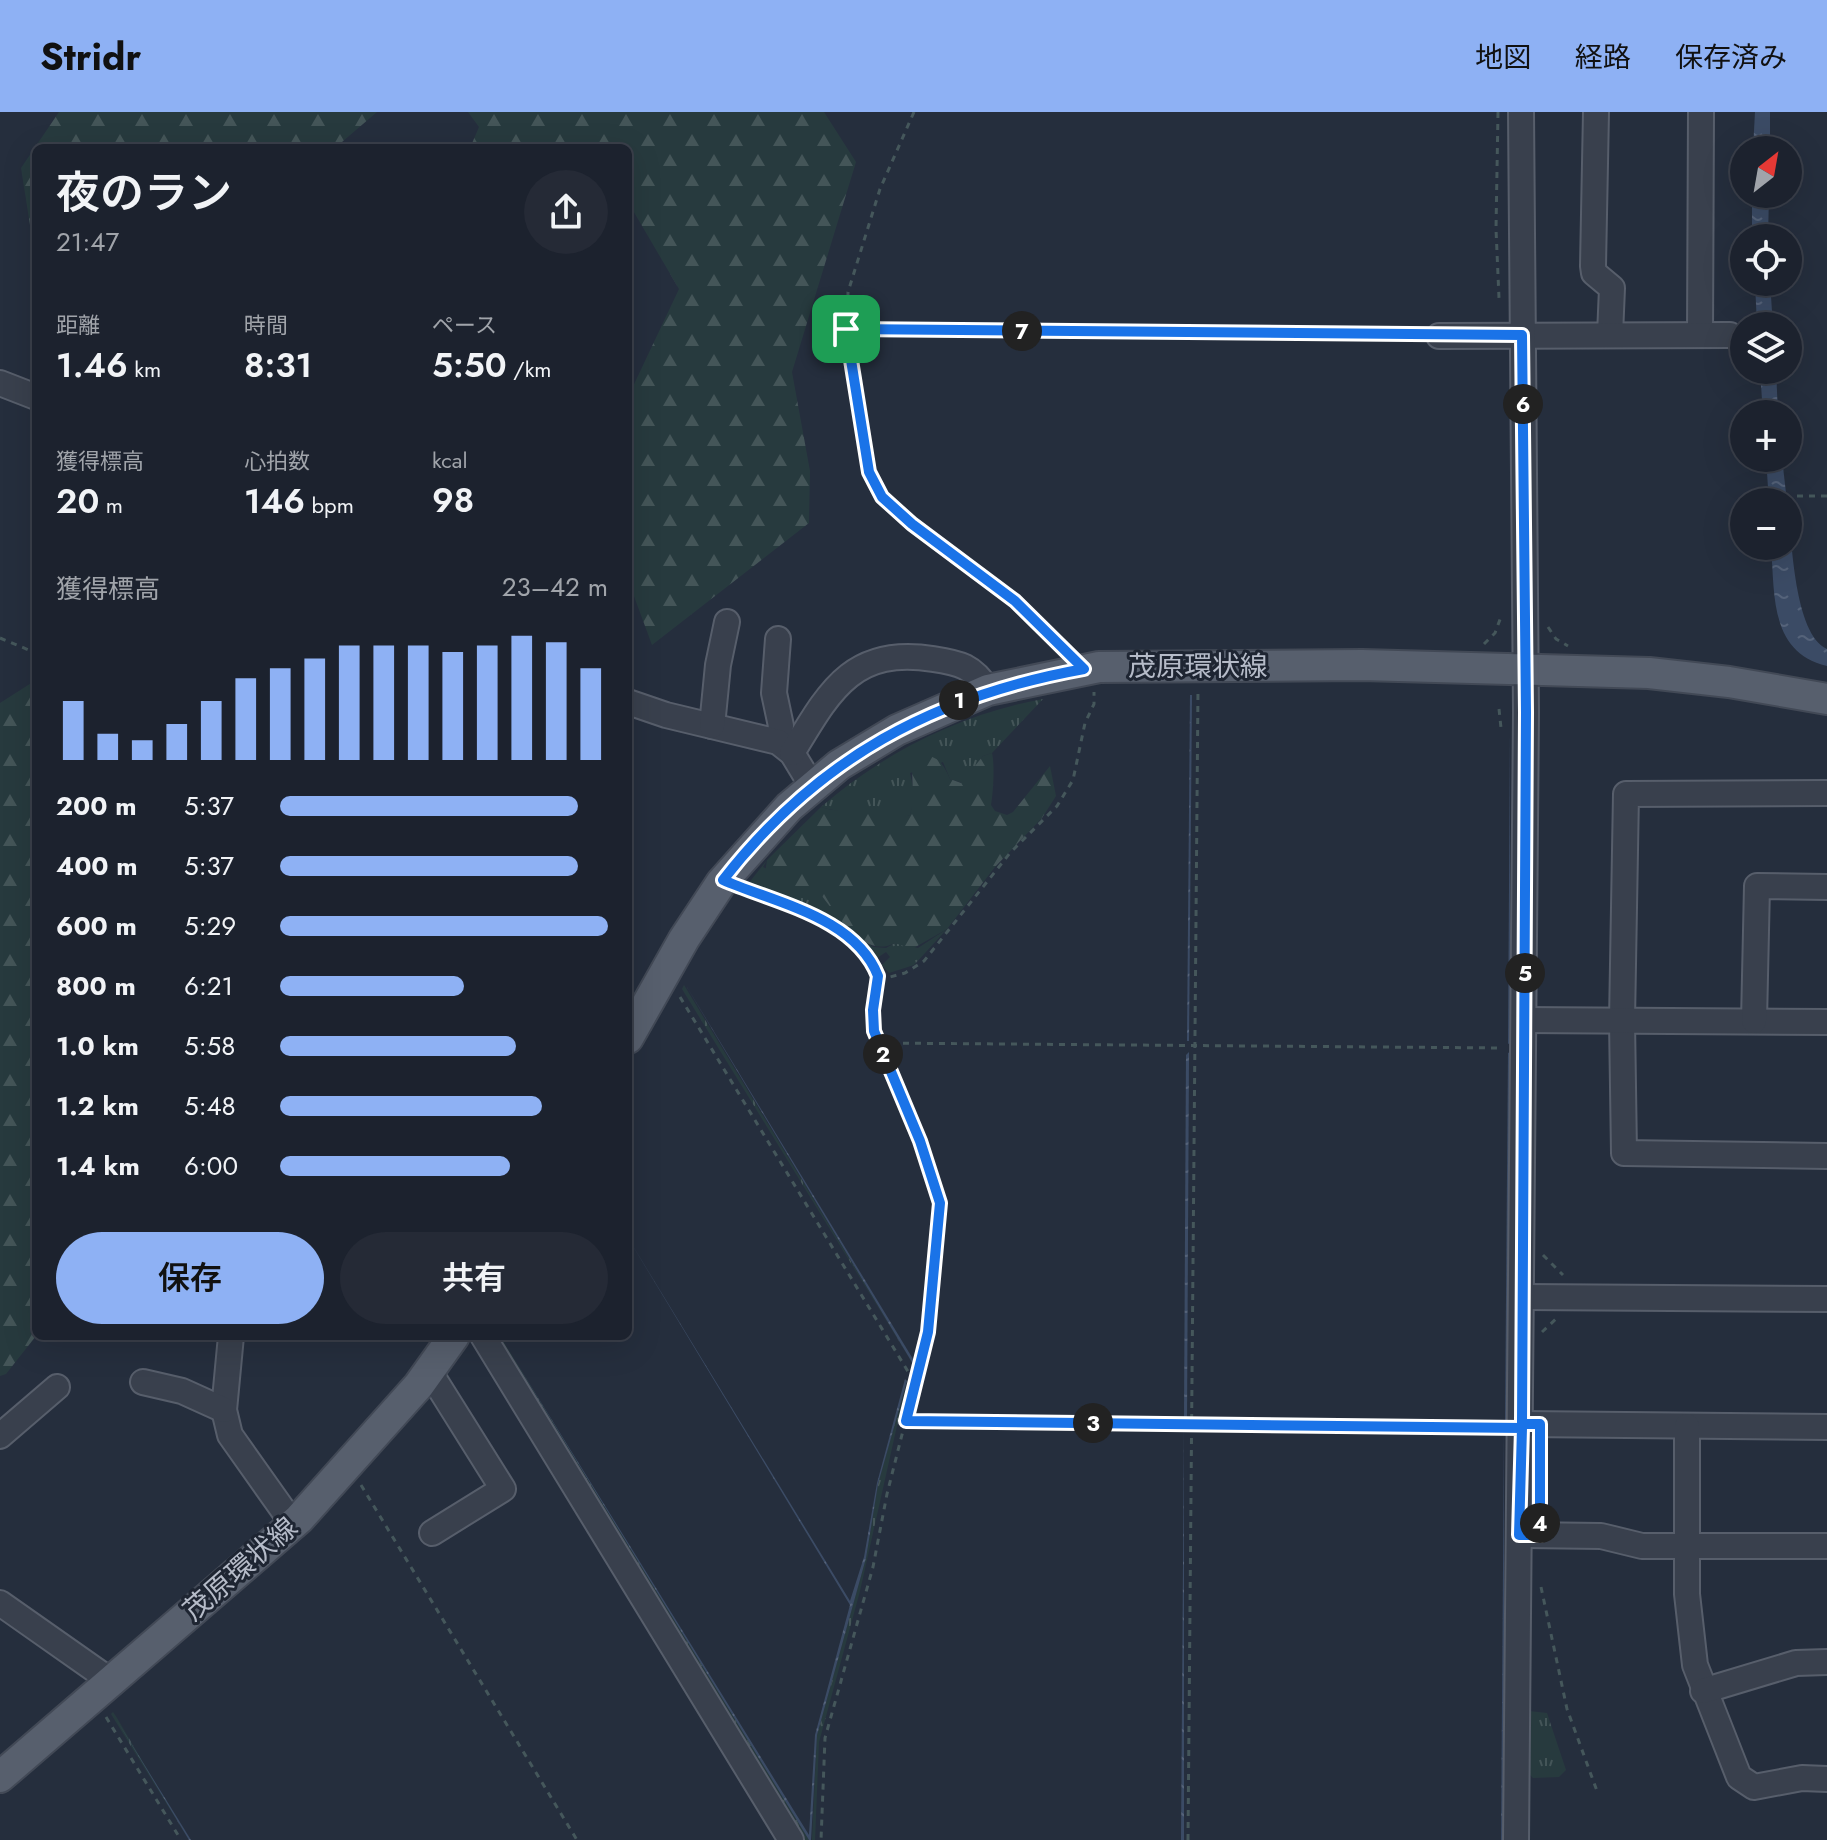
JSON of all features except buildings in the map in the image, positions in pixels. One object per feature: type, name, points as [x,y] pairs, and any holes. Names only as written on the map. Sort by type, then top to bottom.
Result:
[{"type":"main road","name":"茂原環状線","points":[[632,1031],[723,880],[765,831],[812,786],[897,730],[988,690],[1088,669],[1197,665],[1649,673],[1753,685],[1827,699]]},
{"type":"main road","name":"茂原環状線","points":[[0,1777],[293,1524],[352,1463],[451,1340]]},
{"type":"street","points":[[1516,1840],[1525,1048],[1525,671],[1512,336],[1521,112]]},
{"type":"street","points":[[1596,112],[1593,266],[1594,273],[1612,288],[1610,335]]},
{"type":"street","points":[[1700,335],[1701,112]]},
{"type":"street","points":[[1439,336],[1730,335]]},
{"type":"street","points":[[0,383],[32,395]]},
{"type":"street","points":[[712,726],[718,665],[727,622]]},
{"type":"street","points":[[778,639],[774,693],[785,747],[812,786]]},
{"type":"street","points":[[785,747],[834,687],[859,667],[878,659],[911,656],[963,663],[978,675],[988,690]]},
{"type":"street","points":[[632,691],[666,715]]},
{"type":"street","points":[[632,703],[785,747]]},
{"type":"street","points":[[1827,793],[1626,794],[1622,1021],[1624,1153],[1827,1156]]},
{"type":"street","points":[[1754,1021],[1757,886],[1827,887]]},
{"type":"street","points":[[1524,1020],[1827,1022]]},
{"type":"street","points":[[1522,1297],[1827,1299]]},
{"type":"street","points":[[231,1340],[224,1410],[230,1435],[293,1524]]},
{"type":"street","points":[[485,1340],[791,1840]]},
{"type":"street","points":[[429,1371],[503,1489],[432,1533]]},
{"type":"street","points":[[143,1382],[182,1391],[224,1410]]},
{"type":"street","points":[[0,1436],[57,1387]]},
{"type":"street","points":[[1522,1426],[1827,1427]]},
{"type":"street","points":[[1687,1426],[1690,1633],[1703,1691],[1726,1749],[1739,1777],[1746,1784],[1764,1786],[1802,1778],[1827,1779]]},
{"type":"street","points":[[0,1443],[0,1457]]},
{"type":"street","points":[[1519,1535],[1586,1535],[1642,1546],[1827,1546]]},
{"type":"street","points":[[0,1603],[103,1688]]},
{"type":"street","points":[[1703,1691],[1796,1663],[1827,1662]]},
{"type":"path","points":[[878,980],[905,973],[924,961],[1010,853],[1057,806],[1073,780],[1083,731],[1094,704],[1088,669],[1015,601],[912,524],[882,497],[869,472],[846,329],[854,262],[880,189],[914,112]]},
{"type":"path","points":[[1498,112],[1496,229],[1512,336]]},
{"type":"path","points":[[846,329],[1439,336]]},
{"type":"path","points":[[1802,496],[1827,496]]},
{"type":"path","points":[[1475,648],[1495,633],[1502,611]]},
{"type":"path","points":[[1545,620],[1556,639],[1571,647]]},
{"type":"path","points":[[0,638],[32,651]]},
{"type":"path","points":[[1188,1840],[1197,665]]},
{"type":"path","points":[[1499,709],[1501,728]]},
{"type":"path","points":[[723,880],[821,920],[842,932],[874,964],[878,980],[873,1010],[879,1043],[920,1141],[940,1203],[928,1332],[873,1567],[825,1738],[821,1840]]},
{"type":"path","points":[[668,967],[676,990],[915,1383]]},
{"type":"path","points":[[879,1043],[1525,1048]]},
{"type":"path","points":[[1541,1253],[1571,1283]]},
{"type":"path","points":[[1540,1333],[1566,1310]]},
{"type":"path","points":[[906,1421],[1522,1426]]},
{"type":"path","points":[[352,1463],[361,1484],[577,1840]]},
{"type":"path","points":[[1540,1575],[1555,1663],[1578,1745],[1597,1791]]},
{"type":"path","points":[[103,1688],[181,1840]]},
{"type":"green space","points":[[59,112],[377,112],[340,144],[37,144]]},
{"type":"green space","points":[[468,112],[824,112],[856,162],[792,372],[810,471],[809,523],[652,645],[632,591],[632,389],[679,289],[632,209],[632,144],[472,144],[479,127]]},
{"type":"green space","points":[[32,152],[32,238],[21,168]]},
{"type":"green space","points":[[32,683],[33,1340],[6,1374],[0,1376],[0,703]]},
{"type":"green space","points":[[1043,699],[992,753],[983,756],[962,783],[950,779],[943,762],[910,773],[915,796],[910,815],[900,819],[881,813],[821,807],[870,769],[924,738],[982,715]]},
{"type":"green space","points":[[992,753],[991,805],[995,811],[1007,815],[1013,812],[1050,766],[1056,796],[1042,818],[995,867],[947,929],[912,949],[895,943],[873,946],[854,934],[822,896],[777,891],[764,880],[767,860],[821,807],[837,810],[866,807],[898,816],[910,815],[913,754],[936,759],[944,766],[950,779],[961,783],[983,756]]},
{"type":"green space","points":[[767,860],[763,867],[822,896],[848,927],[873,947],[886,948],[895,943],[918,948],[947,929],[914,965],[889,973],[882,965],[890,957],[886,952],[877,958],[843,926],[748,884]]},
{"type":"green space","points":[[684,985],[913,1364],[682,989]]},
{"type":"green space","points":[[496,1340],[502,1340],[809,1840],[800,1840]]},
{"type":"green space","points":[[907,1381],[860,1591],[819,1742],[815,1840],[812,1840],[817,1735],[866,1558],[878,1484]]},
{"type":"green space","points":[[1529,1711],[1547,1713],[1566,1770],[1559,1777],[1533,1778],[1528,1773]]},
{"type":"green space","points":[[113,1712],[117,1718],[189,1840],[111,1714]]},
{"type":"water","points":[[1755,112],[1770,112],[1770,136],[1754,136]]},
{"type":"water","points":[[1752,208],[1769,208],[1768,224],[1752,224]]},
{"type":"water","points":[[1756,296],[1771,296],[1772,312],[1756,312]]},
{"type":"water","points":[[1761,384],[1777,384],[1777,400],[1762,400]]},
{"type":"water","points":[[1767,472],[1784,472],[1785,488],[1768,488]]},
{"type":"water","points":[[1772,560],[1793,560],[1801,606],[1816,640],[1827,649],[1827,666],[1808,659],[1794,648],[1785,635],[1775,601]]},
{"type":"water","points":[[1190,695],[1192,695],[1187,1041]]},
{"type":"water","points":[[1510,734],[1510,1043],[1508,1044]]},
{"type":"water","points":[[685,984],[916,1364],[913,1364]]},
{"type":"water","points":[[1189,1052],[1187,1419],[1184,1420],[1186,1055]]},
{"type":"water","points":[[1508,1053],[1507,1423],[1505,1423]]},
{"type":"water","points":[[632,1245],[850,1601],[864,1557],[877,1483],[905,1379],[907,1381],[878,1484],[866,1558],[817,1735],[809,1840],[502,1340],[809,1835],[815,1735],[850,1605]]},
{"type":"water","points":[[477,1346],[776,1840],[476,1347]]},
{"type":"water","points":[[1184,1427],[1184,1840],[1181,1840]]},
{"type":"water","points":[[1504,1431],[1504,1840],[1501,1840]]},
{"type":"water","points":[[116,1719],[191,1840],[189,1840]]},
{"type":"route","points":[[846,329],[1522,335],[1526,712],[1522,1424],[1540,1424],[1540,1535],[1519,1535],[1522,1428],[906,1421],[928,1332],[940,1203],[920,1141],[874,1031],[873,1010],[878,976],[874,964],[842,932],[821,920],[723,880],[765,831],[812,786],[839,765],[897,730],[957,701],[988,690],[1084,669],[1015,601],[912,524],[882,497],[869,472],[850,371],[846,329]]}]
